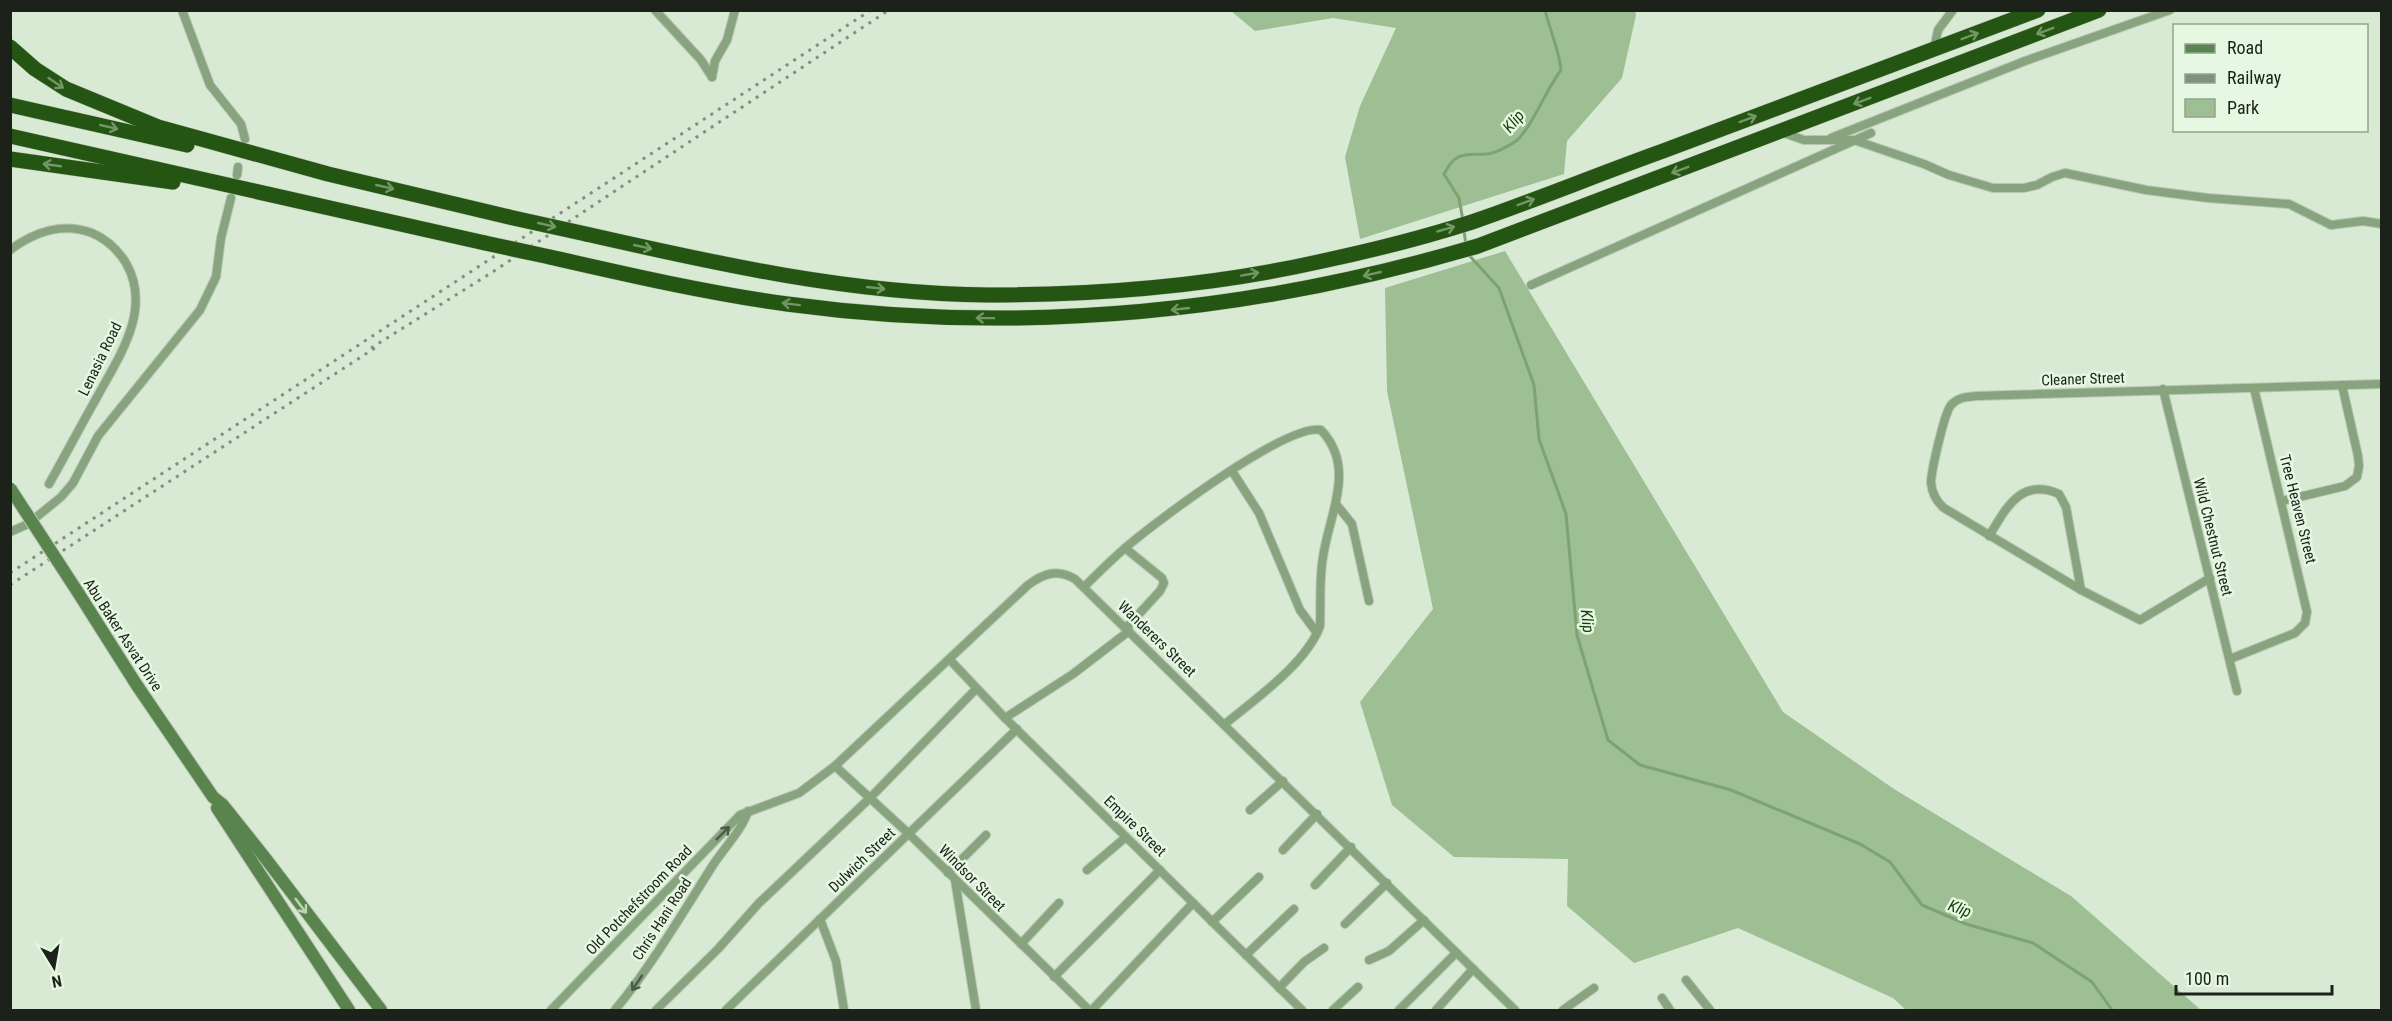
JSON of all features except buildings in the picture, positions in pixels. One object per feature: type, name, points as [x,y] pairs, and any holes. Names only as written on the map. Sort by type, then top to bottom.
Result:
[{"type":"highway","points":[[10,47],[35,69],[66,89],[99,104],[158,127],[328,174],[692,258],[795,278],[889,289],[988,295],[1147,288],[1222,279],[1317,262],[1421,236],[1471,222],[2038,10]]},
{"type":"highway","points":[[10,136],[485,243],[699,289],[787,304],[897,314],[998,318],[1085,317],[1209,305],[1317,287],[1429,261],[1478,246],[2099,10]]},
{"type":"highway","points":[[10,105],[328,174]]},
{"type":"highway","points":[[10,159],[309,203]]},
{"type":"main road","name":"Abu Baker Asvat Drive","points":[[10,488],[136,684],[213,797],[217,809],[349,1011]]},
{"type":"main road","name":"Abu Baker Asvat Drive","points":[[213,797],[223,805],[266,859],[381,1011]]},
{"type":"street","points":[[182,10],[210,85],[241,124],[245,138]]},
{"type":"street","points":[[655,10],[701,60],[712,77],[715,61],[727,40],[735,10]]},
{"type":"street","points":[[1934,49],[1938,30],[1953,10]]},
{"type":"street","points":[[1827,140],[2025,61],[2170,10]]},
{"type":"street","points":[[1781,132],[1804,140],[1854,140],[1949,175],[1993,188],[2024,188],[2065,173],[2167,193],[2289,204],[2331,225],[2363,221],[2382,224]]},
{"type":"street","points":[[1531,285],[1870,133]]},
{"type":"street","points":[[10,532],[28,524],[61,497],[74,483],[98,436],[200,310],[216,277],[221,238],[231,198]]},
{"type":"street","name":"Lenasia Road","points":[[10,249],[40,232],[58,229],[85,231],[102,238],[114,248],[129,270],[135,287],[135,316],[125,343],[50,484]]},
{"type":"street","name":"Cleaner Street","points":[[2210,578],[2140,620],[2081,590],[1944,508],[1933,492],[1933,474],[1948,411],[1956,401],[1977,396],[2382,384]]},
{"type":"street","points":[[2282,501],[2345,486],[2357,477],[2360,466],[2342,385]]},
{"type":"street","name":"Tree Heaven Street","points":[[2229,659],[2295,633],[2305,623],[2307,612],[2254,388]]},
{"type":"street","name":"Wild Chestnut Street","points":[[2163,389],[2237,691]]},
{"type":"street","points":[[1084,587],[1125,548],[1174,510],[1232,471],[1262,452],[1302,432],[1321,430],[1333,446],[1341,480],[1320,573],[1320,627],[1283,674],[1225,724]]},
{"type":"street","points":[[1232,471],[1259,513],[1296,602],[1317,633]]},
{"type":"street","points":[[1989,536],[2014,498],[2027,491],[2036,490],[2059,494],[2066,507],[2081,590]]},
{"type":"street","points":[[1336,504],[1352,524],[1369,601]]},
{"type":"street","points":[[1005,718],[1073,674],[1128,630],[1160,591],[1164,583],[1162,578],[1125,548]]},
{"type":"street","name":"Wanderers Street","points":[[748,811],[799,793],[835,766],[1037,578],[1044,574],[1060,573],[1075,579],[1084,587],[1351,847],[1515,1011]]},
{"type":"street","name":"Empire Street","points":[[950,660],[1005,718],[1302,1011]]},
{"type":"street","points":[[656,1011],[718,950],[759,903],[870,798],[976,688]]},
{"type":"street","name":"Dulwich Street","points":[[726,1011],[1017,729]]},
{"type":"street","name":"Windsor Street","points":[[835,766],[908,833],[1091,1011]]},
{"type":"street","points":[[1250,810],[1283,781]]},
{"type":"street","name":"Old Potchefstroom Road","points":[[551,1011],[740,815],[748,811]]},
{"type":"street","name":"Chris Hani Road","points":[[615,1011],[630,993],[671,932],[748,811]]},
{"type":"street","points":[[1283,850],[1317,814]]},
{"type":"street","points":[[948,873],[986,835]]},
{"type":"street","points":[[1087,870],[1126,837]]},
{"type":"street","points":[[1315,885],[1351,847]]},
{"type":"street","points":[[1054,977],[1160,870]]},
{"type":"street","points":[[1212,921],[1258,876]]},
{"type":"street","points":[[955,880],[976,1011]]},
{"type":"street","points":[[1345,924],[1387,883]]},
{"type":"street","points":[[1021,944],[1059,903]]},
{"type":"street","points":[[1091,1011],[1193,903]]},
{"type":"street","points":[[1246,955],[1294,909]]},
{"type":"street","points":[[820,919],[836,961],[844,1011]]},
{"type":"street","points":[[1369,960],[1389,951],[1424,920]]},
{"type":"street","points":[[1280,988],[1304,962],[1324,948]]},
{"type":"street","points":[[1400,1011],[1456,952]]},
{"type":"street","points":[[1436,1011],[1473,969]]},
{"type":"street","points":[[1686,980],[1710,1011]]},
{"type":"street","points":[[1333,1011],[1359,987]]},
{"type":"street","points":[[1563,1011],[1594,988]]},
{"type":"street","points":[[1662,998],[1670,1011]]},
{"type":"green space","points":[[1231,11],[1635,11],[1622,78],[1567,141],[1564,174],[1360,239],[1345,157],[1360,106],[1396,28],[1333,18],[1255,31]]},
{"type":"green space","points":[[1505,251],[1783,712],[1894,789],[2071,896],[2201,1010],[1906,1010],[1893,998],[1738,928],[1634,963],[1567,906],[1568,859],[1454,857],[1392,805],[1360,702],[1433,609],[1387,391],[1385,288]]},
{"type":"waterway","name":"Klip","points":[[1463,221],[1459,198],[1444,174],[1448,167],[1461,156],[1493,153],[1516,141],[1522,135],[1561,70],[1545,10]]},
{"type":"waterway","name":"Klip","points":[[1464,231],[1466,245]]},
{"type":"waterway","name":"Klip","points":[[1468,254],[1499,288],[1534,385],[1539,439],[1566,514],[1577,635],[1608,740],[1640,765],[1731,790],[1860,844],[1890,862],[1922,905],[1966,924],[2033,943],[2092,982],[2112,1010]]},
{"type":"railway","points":[[10,573],[871,10]]},
{"type":"railway","points":[[371,348],[491,273],[889,10]]},
{"type":"railway","points":[[10,585],[378,346]]}]
